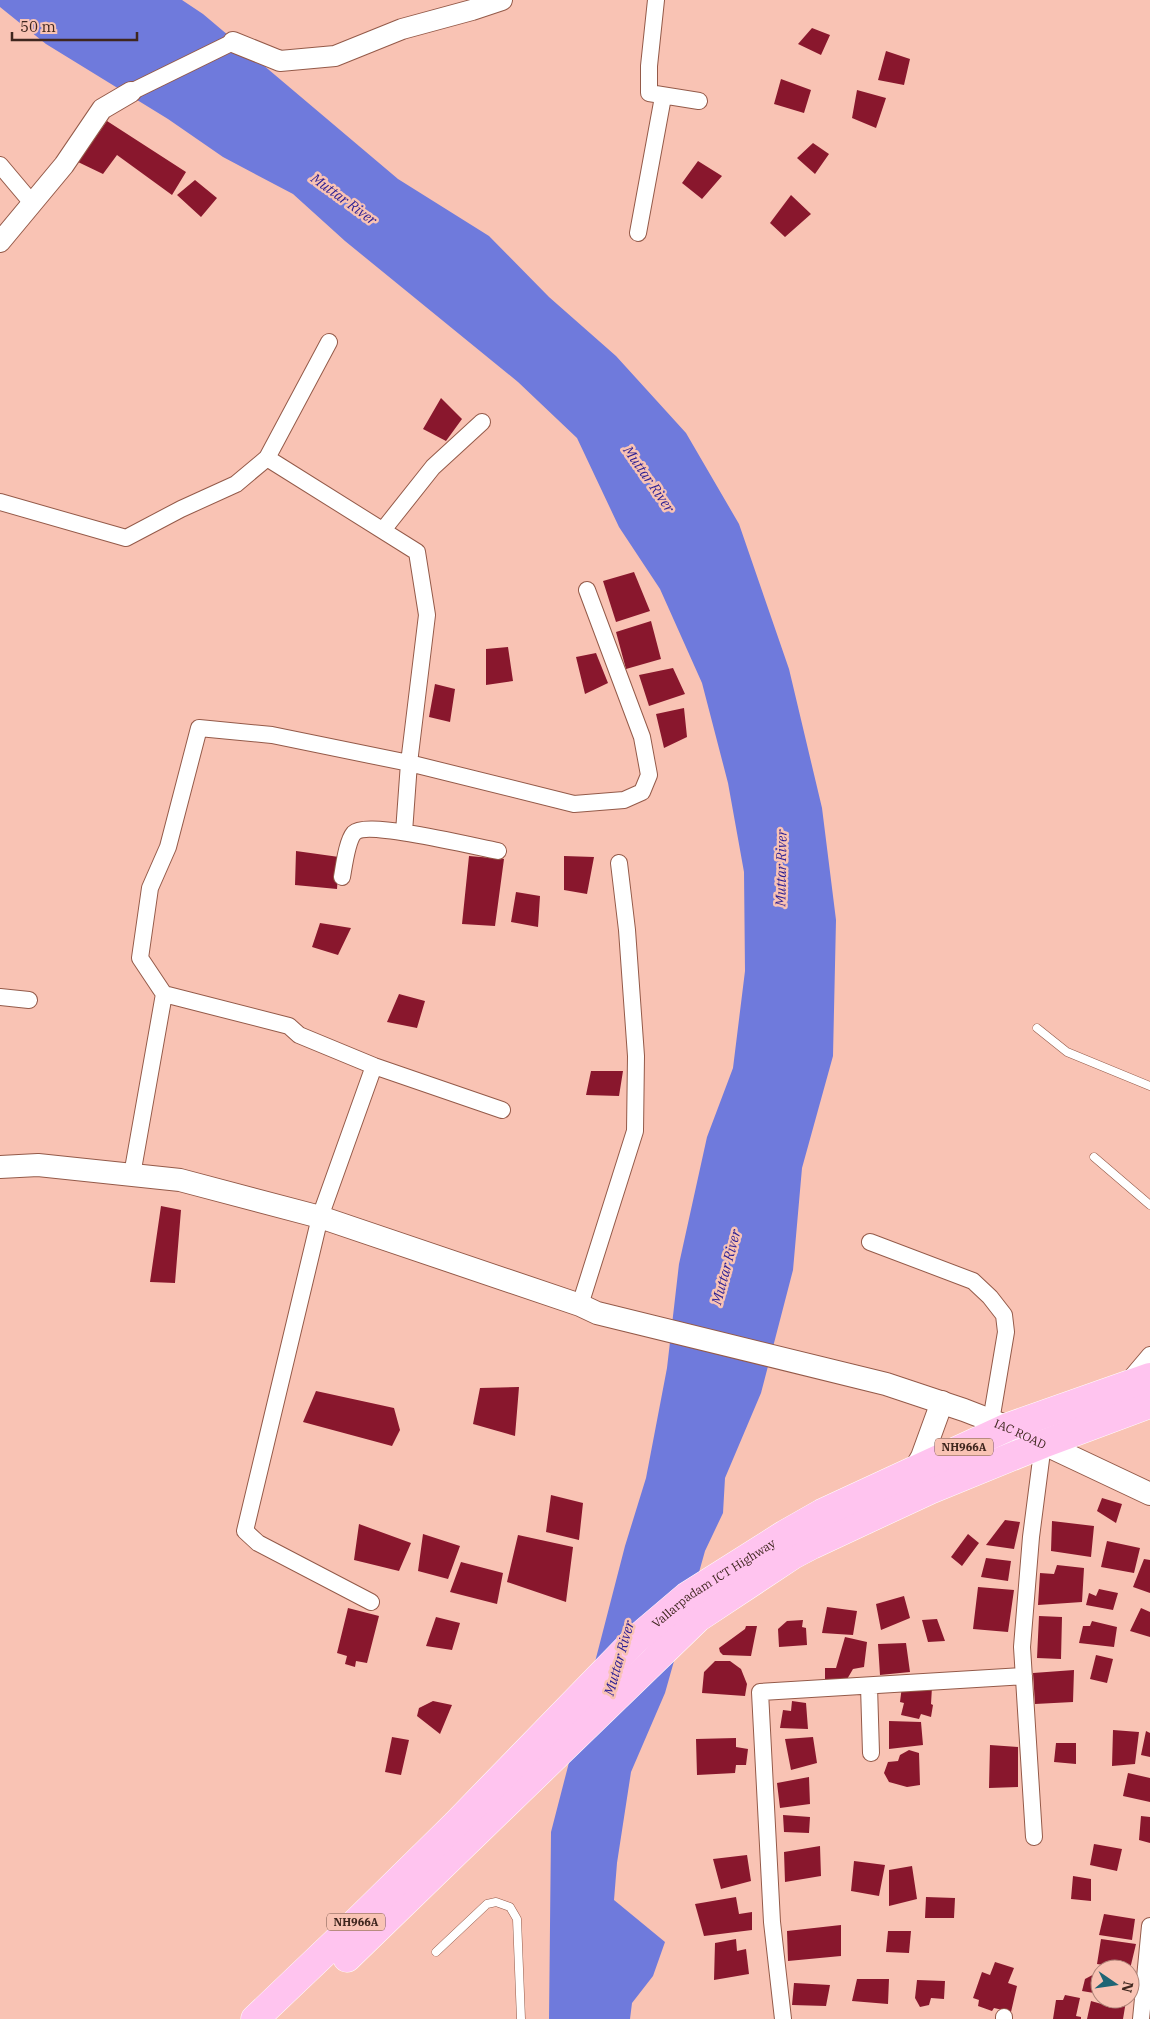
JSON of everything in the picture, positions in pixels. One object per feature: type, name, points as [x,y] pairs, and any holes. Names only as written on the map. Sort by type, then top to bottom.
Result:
[{"type":"highway","name":"Vallarpadam ICT Highway","points":[[789,1544],[822,1513],[914,1471],[999,1424],[1124,1387],[1150,1377]]},
{"type":"highway","name":"Vallarpadam ICT Highway","points":[[282,2019],[463,1832],[634,1641],[687,1596],[789,1544],[1150,1404]]},
{"type":"highway","name":"Vallarpadam ICT Highway","points":[[255,2019],[340,1938],[463,1832]]},
{"type":"main road","name":"IAC ROAD","points":[[0,1167],[38,1164],[180,1180],[320,1217],[588,1309],[886,1384],[942,1402],[999,1424],[1150,1494]]},
{"type":"main road","points":[[914,1471],[935,1427],[942,1402]]},
{"type":"street","points":[[0,242],[64,165],[102,109],[131,92],[234,42],[280,61],[335,56],[402,29],[502,0]]},
{"type":"street","points":[[656,0],[648,93],[663,97],[699,101]]},
{"type":"street","points":[[638,233],[663,97]]},
{"type":"street","points":[[0,165],[32,203]]},
{"type":"street","points":[[0,502],[126,538],[181,509],[236,484],[267,458],[329,342]]},
{"type":"street","points":[[382,530],[433,467],[482,422]]},
{"type":"street","points":[[267,458],[417,552],[427,614],[409,763],[404,832]]},
{"type":"street","points":[[502,1110],[374,1066],[299,1035],[289,1026],[164,994],[140,958],[150,888],[168,847],[199,728],[272,735],[409,763],[574,804],[624,800],[642,792],[649,775],[642,737],[587,590]]},
{"type":"street","points":[[342,877],[350,840],[355,832],[369,829],[404,832],[498,851]]},
{"type":"street","points":[[588,1309],[635,1131],[636,1056],[627,930],[619,863]]},
{"type":"street","points":[[132,1175],[164,994]]},
{"type":"street","points":[[0,996],[29,1000]]},
{"type":"street","points":[[371,1602],[258,1543],[245,1531],[320,1217],[374,1066]]},
{"type":"street","points":[[870,1242],[972,1281],[990,1296],[1004,1315],[1006,1332],[999,1424]]},
{"type":"street","points":[[1124,1387],[1150,1355]]},
{"type":"street","points":[[1034,1838],[1022,1647],[1028,1564],[1043,1444]]},
{"type":"street","points":[[783,2019],[772,1922],[760,1692],[1024,1676]]},
{"type":"street","points":[[869,1686],[871,1753]]},
{"type":"street","points":[[1141,2019],[1150,1926]]},
{"type":"lane","points":[[1037,1028],[1067,1052],[1150,1086]]},
{"type":"lane","points":[[1094,1157],[1150,1205]]},
{"type":"lane","points":[[436,1952],[488,1904],[496,1902],[510,1907],[517,1919],[521,2019]]},
{"type":"water","name":"Muttar River","points":[[0,0],[182,0],[203,14],[398,179],[489,236],[549,297],[616,356],[686,433],[739,524],[789,669],[822,808],[836,920],[833,1056],[802,1168],[793,1270],[761,1393],[725,1478],[723,1513],[705,1551],[665,1693],[631,1772],[617,1863],[614,1900],[665,1942],[653,1976],[632,2003],[630,2019],[549,2019],[551,1832],[625,1546],[646,1478],[667,1368],[679,1264],[707,1137],[733,1068],[745,971],[744,872],[728,783],[702,683],[660,589],[619,527],[577,438],[518,382],[345,241],[293,194],[223,157],[168,119],[46,44],[0,7]]},
{"type":"building","points":[[812,28],[830,35],[821,55],[798,44]]},
{"type":"building","points":[[886,51],[910,59],[904,85],[878,80]]},
{"type":"building","points":[[781,79],[811,90],[804,113],[774,104]]},
{"type":"building","points":[[857,90],[886,98],[876,128],[852,118]]},
{"type":"building","points":[[107,121],[186,172],[172,195],[117,155],[103,174],[78,162]]},
{"type":"building","points":[[813,143],[829,154],[815,174],[797,158]]},
{"type":"building","points":[[698,161],[722,176],[702,199],[682,183]]},
{"type":"building","points":[[195,180],[217,198],[201,217],[177,195]]},
{"type":"building","points":[[791,195],[811,214],[785,237],[770,223]]},
{"type":"building","points":[[441,398],[462,419],[446,441],[423,429]]},
{"type":"building","points":[[634,572],[650,611],[616,622],[603,581]]},
{"type":"building","points":[[651,621],[661,659],[626,669],[616,632]]},
{"type":"building","points":[[508,647],[513,681],[486,685],[486,649]]},
{"type":"building","points":[[596,653],[608,683],[585,694],[576,657]]},
{"type":"building","points":[[673,668],[685,694],[649,706],[639,675]]},
{"type":"building","points":[[435,684],[455,689],[450,722],[429,717]]},
{"type":"building","points":[[684,708],[687,737],[664,748],[656,714]]},
{"type":"building","points":[[296,851],[339,857],[337,889],[295,885]]},
{"type":"building","points":[[469,856],[504,859],[495,926],[462,924]]},
{"type":"building","points":[[564,856],[594,857],[587,894],[564,890]]},
{"type":"building","points":[[516,892],[540,896],[538,927],[511,922]]},
{"type":"building","points":[[320,923],[351,928],[338,955],[312,947]]},
{"type":"building","points":[[399,994],[425,1001],[417,1028],[387,1022]]},
{"type":"building","points":[[591,1071],[623,1071],[619,1096],[586,1095]]},
{"type":"building","points":[[161,1206],[181,1210],[175,1283],[150,1282]]},
{"type":"building","points":[[519,1387],[515,1436],[473,1424],[480,1388]]},
{"type":"building","points":[[316,1391],[394,1408],[400,1430],[392,1446],[303,1422]]},
{"type":"building","points":[[551,1495],[583,1503],[579,1540],[546,1532]]},
{"type":"building","points":[[1102,1498],[1122,1504],[1116,1523],[1097,1511]]},
{"type":"building","points":[[1005,1520],[1020,1522],[1014,1549],[986,1545]]},
{"type":"building","points":[[1052,1521],[1094,1526],[1091,1557],[1051,1551]]},
{"type":"building","points":[[359,1524],[411,1543],[399,1571],[354,1560]]},
{"type":"building","points":[[423,1534],[460,1546],[448,1579],[418,1571]]},
{"type":"building","points":[[968,1534],[979,1543],[962,1566],[951,1557]]},
{"type":"building","points":[[518,1535],[573,1547],[566,1602],[507,1582]]},
{"type":"building","points":[[1107,1541],[1140,1548],[1134,1573],[1101,1567]]},
{"type":"building","points":[[986,1558],[1011,1561],[1008,1581],[981,1577]]},
{"type":"building","points":[[1144,1559],[1150,1560],[1150,1593],[1133,1587]]},
{"type":"building","points":[[461,1562],[503,1573],[497,1604],[450,1592]]},
{"type":"building","points":[[1057,1565],[1084,1568],[1082,1602],[1038,1605],[1040,1573],[1054,1574]]},
{"type":"building","points":[[978,1587],[1014,1590],[1008,1632],[973,1629]]},
{"type":"building","points":[[1099,1589],[1118,1593],[1113,1610],[1086,1605],[1089,1593],[1096,1596]]},
{"type":"building","points":[[904,1596],[910,1618],[881,1630],[876,1604]]},
{"type":"building","points":[[827,1607],[857,1611],[853,1635],[822,1633]]},
{"type":"building","points":[[348,1608],[379,1616],[367,1663],[356,1661],[355,1667],[345,1664],[347,1656],[337,1653]]},
{"type":"building","points":[[1141,1608],[1150,1612],[1150,1637],[1130,1631]]},
{"type":"building","points":[[1039,1616],[1062,1617],[1061,1659],[1037,1658]]},
{"type":"building","points":[[436,1617],[460,1623],[452,1650],[426,1646]]},
{"type":"building","points":[[937,1619],[945,1641],[928,1642],[922,1620]]},
{"type":"building","points":[[803,1620],[802,1627],[806,1628],[807,1645],[779,1647],[778,1629],[787,1621]]},
{"type":"building","points":[[1092,1621],[1117,1627],[1114,1647],[1079,1643],[1083,1626],[1090,1626]]},
{"type":"building","points":[[746,1626],[757,1626],[751,1656],[723,1655],[719,1648],[745,1629]]},
{"type":"building","points":[[845,1637],[867,1642],[864,1667],[853,1669],[846,1681],[825,1679],[825,1668],[836,1668]]},
{"type":"building","points":[[906,1643],[910,1672],[880,1675],[878,1644]]},
{"type":"building","points":[[1096,1655],[1113,1659],[1107,1683],[1090,1679]]},
{"type":"building","points":[[715,1661],[730,1661],[741,1669],[747,1684],[745,1696],[702,1693],[704,1672]]},
{"type":"building","points":[[1074,1670],[1073,1702],[1035,1704],[1033,1673]]},
{"type":"building","points":[[902,1686],[932,1687],[931,1704],[933,1705],[931,1717],[921,1714],[919,1719],[901,1715],[904,1703],[900,1702]]},
{"type":"building","points":[[433,1701],[452,1705],[440,1734],[417,1716],[419,1708]]},
{"type":"building","points":[[792,1701],[806,1703],[808,1729],[780,1728],[783,1710],[791,1711]]},
{"type":"building","points":[[889,1721],[921,1722],[923,1745],[889,1749]]},
{"type":"building","points":[[1113,1730],[1139,1732],[1135,1764],[1112,1766]]},
{"type":"building","points":[[1146,1731],[1150,1733],[1150,1757],[1141,1755]]},
{"type":"building","points":[[392,1737],[409,1740],[401,1775],[385,1772]]},
{"type":"building","points":[[813,1737],[817,1763],[791,1770],[785,1739]]},
{"type":"building","points":[[736,1738],[736,1747],[748,1749],[746,1765],[736,1765],[735,1773],[697,1775],[696,1739]]},
{"type":"building","points":[[1056,1743],[1076,1743],[1076,1764],[1054,1762]]},
{"type":"building","points":[[990,1745],[1018,1747],[1018,1787],[989,1788]]},
{"type":"building","points":[[909,1750],[919,1753],[920,1785],[907,1787],[889,1782],[884,1773],[888,1762],[898,1761],[900,1755]]},
{"type":"building","points":[[1128,1773],[1150,1778],[1150,1802],[1123,1796]]},
{"type":"building","points":[[809,1777],[810,1804],[780,1808],[777,1783]]},
{"type":"building","points":[[783,1815],[810,1817],[809,1833],[784,1832]]},
{"type":"building","points":[[1141,1816],[1150,1817],[1150,1843],[1139,1840]]},
{"type":"building","points":[[1094,1844],[1122,1849],[1117,1871],[1090,1865]]},
{"type":"building","points":[[820,1846],[821,1876],[785,1882],[784,1852]]},
{"type":"building","points":[[747,1855],[751,1881],[721,1889],[713,1859]]},
{"type":"building","points":[[854,1861],[885,1865],[879,1896],[851,1891]]},
{"type":"building","points":[[912,1866],[917,1899],[889,1906],[889,1870]]},
{"type":"building","points":[[1073,1876],[1091,1879],[1091,1901],[1071,1899]]},
{"type":"building","points":[[736,1897],[739,1914],[752,1912],[752,1930],[704,1936],[695,1904]]},
{"type":"building","points":[[926,1897],[955,1898],[954,1918],[925,1918]]},
{"type":"building","points":[[1104,1914],[1135,1919],[1132,1940],[1099,1935]]},
{"type":"building","points":[[841,1925],[841,1956],[788,1961],[787,1931]]},
{"type":"building","points":[[888,1931],[911,1931],[909,1953],[886,1952]]},
{"type":"building","points":[[736,1939],[737,1951],[746,1949],[749,1974],[714,1980],[715,1943]]},
{"type":"building","points":[[1101,1939],[1136,1944],[1132,1959],[1098,1959]]},
{"type":"building","points":[[995,1962],[1014,1968],[1008,1983],[1017,1986],[1011,2012],[994,2008],[992,2011],[978,2006],[979,2000],[973,1998],[982,1972],[990,1975]]},
{"type":"building","points":[[1090,1976],[1090,1992],[1082,1991],[1085,1979]]},
{"type":"building","points":[[857,1979],[889,1979],[888,2004],[852,2001]]},
{"type":"building","points":[[917,1980],[945,1981],[944,1999],[931,1998],[929,2005],[920,2007],[915,1998]]},
{"type":"building","points":[[794,1983],[830,1985],[826,2006],[792,2005]]},
{"type":"building","points":[[1065,1995],[1080,1998],[1076,2016],[1081,2017],[1081,2019],[1053,2019],[1056,2000],[1063,2000]]},
{"type":"building","points":[[1090,2006],[1090,2009],[1125,2009],[1123,2019],[1087,2019]]}]
